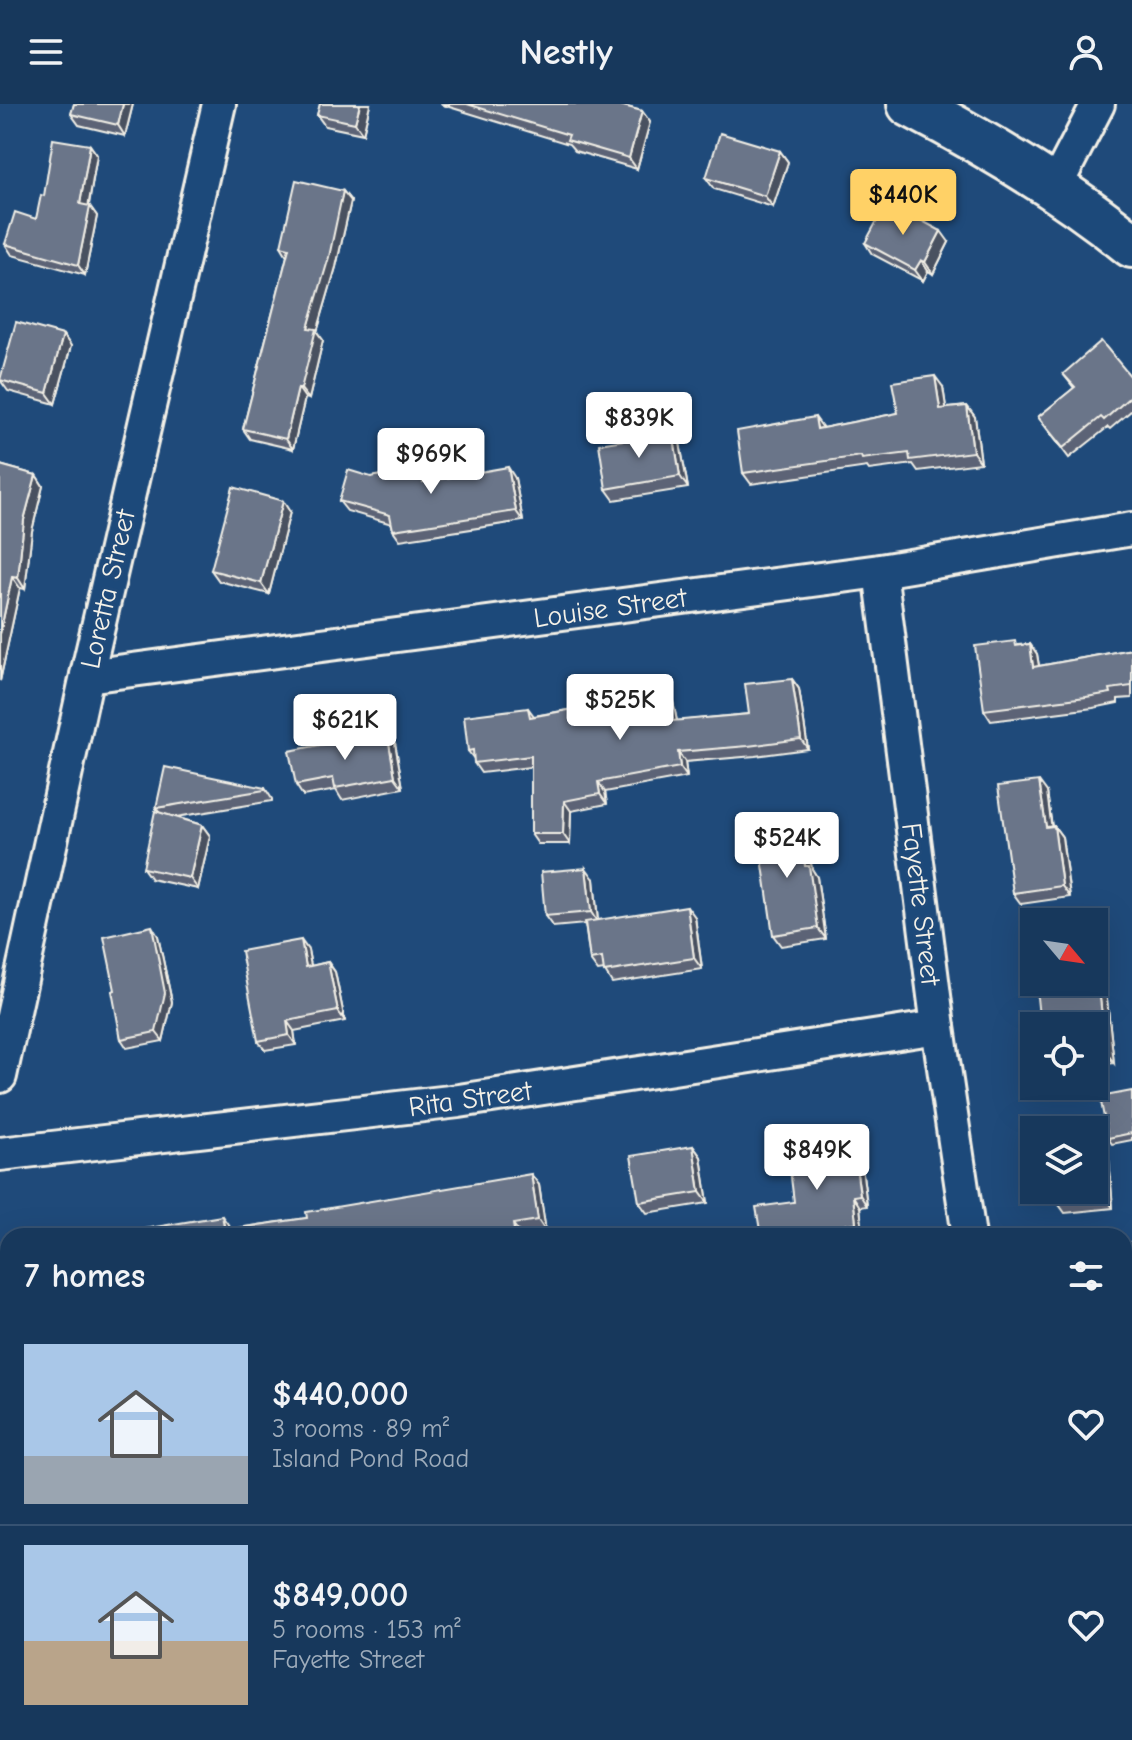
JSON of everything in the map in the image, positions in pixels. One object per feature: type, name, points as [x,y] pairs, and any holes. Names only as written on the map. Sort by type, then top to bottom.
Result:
[{"type":"main road","points":[[910,104],[979,139],[1055,187],[1132,245]]},
{"type":"street","name":"Loretta Street","points":[[0,1076],[87,676],[219,104]]},
{"type":"street","points":[[1055,187],[1098,104]]},
{"type":"street","name":"Louise Street","points":[[87,676],[880,571],[1132,529]]},
{"type":"street","name":"Fayette Street","points":[[880,571],[938,1027],[968,1228]]},
{"type":"street","name":"Rita Street","points":[[0,1154],[459,1101],[938,1027]]},
{"type":"building","points":[[74,104],[123,104],[118,125],[71,114]]},
{"type":"building","points":[[320,104],[360,104],[355,123],[317,115]]},
{"type":"building","points":[[467,104],[616,104],[642,111],[629,158],[567,140],[569,135]]},
{"type":"building","points":[[720,133],[780,151],[765,196],[706,178]]},
{"type":"building","points":[[53,139],[90,145],[80,204],[90,206],[78,265],[5,244],[15,212],[36,219],[41,195],[44,196]]},
{"type":"building","points":[[296,180],[343,191],[329,257],[308,328],[316,329],[286,439],[243,429],[289,248],[281,246]]},
{"type":"building","points":[[887,202],[941,231],[925,262],[921,260],[915,270],[865,243]]},
{"type":"building","points":[[16,322],[63,335],[47,393],[0,380]]},
{"type":"building","points":[[1101,341],[1132,378],[1132,395],[1104,420],[1101,417],[1063,448],[1038,417],[1075,387],[1063,374]]},
{"type":"building","points":[[935,376],[940,409],[967,406],[973,452],[910,460],[909,453],[862,459],[861,456],[743,473],[737,431],[815,417],[817,429],[898,413],[892,382]]},
{"type":"building","points":[[673,432],[680,476],[606,489],[599,444]]},
{"type":"building","points":[[0,465],[36,475],[24,520],[18,578],[12,577],[0,634]]},
{"type":"building","points":[[508,467],[516,511],[393,530],[390,515],[339,501],[348,470],[371,477],[420,468],[423,482]]},
{"type":"building","points":[[233,487],[283,501],[261,583],[211,570]]},
{"type":"building","points":[[1015,641],[1016,646],[1030,644],[1033,667],[1132,649],[1132,686],[1110,689],[1111,693],[984,710],[975,646]]},
{"type":"building","points":[[792,679],[801,739],[678,752],[680,767],[598,782],[600,794],[564,801],[563,834],[531,834],[531,756],[474,763],[473,750],[468,751],[464,716],[528,708],[530,717],[666,692],[672,721],[749,714],[745,684]]},
{"type":"building","points":[[387,732],[395,777],[335,788],[333,778],[296,785],[289,751]]},
{"type":"building","points":[[165,767],[265,788],[265,790],[156,808]]},
{"type":"building","points":[[1039,781],[1046,827],[1054,826],[1062,886],[1013,893],[998,786]]},
{"type":"building","points":[[155,811],[202,825],[190,878],[143,868]]},
{"type":"building","points":[[799,824],[818,928],[773,935],[758,830]]},
{"type":"building","points":[[586,868],[591,912],[545,916],[541,872]]},
{"type":"building","points":[[687,906],[694,958],[604,972],[602,958],[590,960],[585,922]]},
{"type":"building","points":[[152,926],[165,993],[156,1032],[121,1039],[104,937]]},
{"type":"building","points":[[301,940],[306,967],[328,962],[338,1011],[287,1021],[289,1035],[258,1041],[241,951]]},
{"type":"building","points":[[1037,996],[1100,996],[1102,1012],[1039,1012]]},
{"type":"building","points":[[1132,1091],[1132,1133],[1108,1138],[1108,1116],[1104,1116],[1101,1100],[1108,1100],[1108,1096]]},
{"type":"building","points":[[851,1132],[860,1195],[853,1196],[856,1223],[847,1224],[848,1228],[760,1228],[756,1207],[794,1202],[789,1161],[807,1158],[804,1138]]},
{"type":"building","points":[[693,1146],[700,1192],[639,1202],[631,1156]]},
{"type":"building","points":[[531,1174],[538,1220],[513,1224],[514,1228],[239,1228],[307,1218],[306,1212]]},
{"type":"building","points":[[222,1216],[225,1228],[149,1228]]}]
